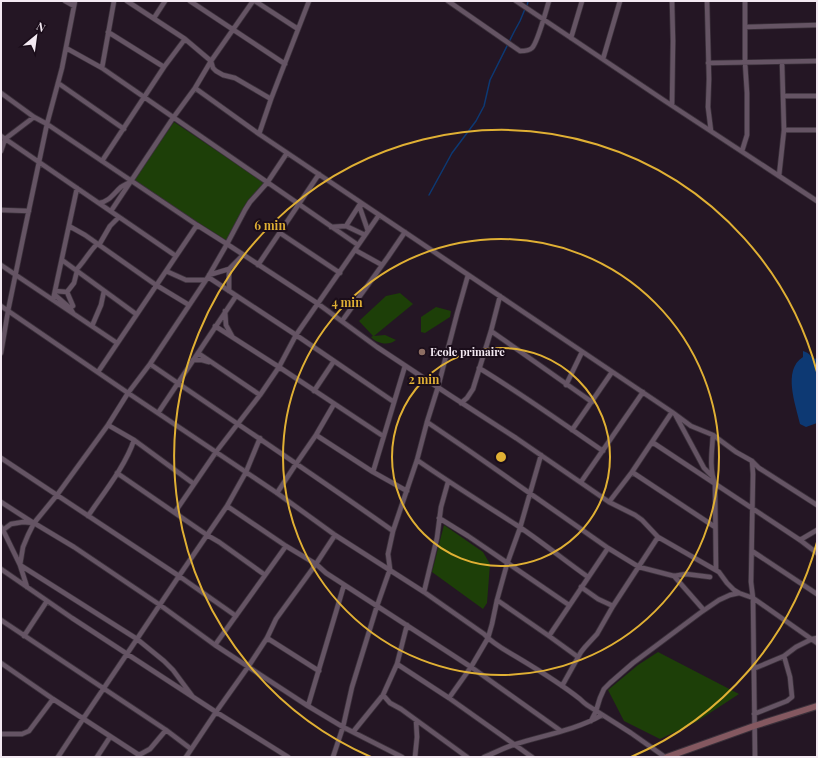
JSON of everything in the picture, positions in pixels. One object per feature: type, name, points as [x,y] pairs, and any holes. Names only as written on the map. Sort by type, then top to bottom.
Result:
[{"type":"street","points":[[1,353],[8,311],[47,124],[66,48],[74,4],[65,1]]},
{"type":"street","points":[[102,68],[114,1]]},
{"type":"street","points":[[127,1],[185,39],[211,61],[213,68],[216,71],[223,75],[235,78],[271,99]]},
{"type":"street","points":[[154,18],[165,1]]},
{"type":"street","points":[[190,1],[285,64]]},
{"type":"street","points":[[111,211],[173,118],[195,88],[211,61],[254,1],[298,29]]},
{"type":"street","points":[[259,134],[309,1]]},
{"type":"street","points":[[448,1],[520,51],[533,47],[544,19],[548,1]]},
{"type":"street","points":[[516,1],[817,201]]},
{"type":"street","points":[[571,38],[582,1]]},
{"type":"street","points":[[603,59],[620,1]]},
{"type":"street","points":[[672,1],[672,105]]},
{"type":"street","points":[[707,1],[708,107],[711,131]]},
{"type":"street","points":[[742,151],[747,135],[745,1]]},
{"type":"street","points":[[745,27],[817,25]]},
{"type":"street","points":[[108,32],[164,67]]},
{"type":"street","points":[[102,161],[164,67],[185,39]]},
{"type":"street","points":[[66,48],[102,68],[358,245]]},
{"type":"street","points":[[708,63],[817,61]]},
{"type":"street","points":[[780,176],[784,130],[782,62]]},
{"type":"street","points":[[58,83],[124,129]]},
{"type":"street","points":[[195,88],[259,134],[643,392],[690,426],[713,434],[736,452],[752,461],[759,468],[817,505]]},
{"type":"street","points":[[1,93],[34,117],[47,124],[197,225],[317,303],[377,347],[521,441],[609,502],[639,517],[658,537],[716,570],[734,590],[753,598],[817,642]]},
{"type":"street","points":[[783,96],[817,96]]},
{"type":"street","points":[[1,151],[3,137],[34,117]]},
{"type":"street","points":[[784,130],[817,130]]},
{"type":"street","points":[[3,137],[176,256]]},
{"type":"street","points":[[20,565],[23,547],[34,523],[57,495],[150,364],[208,277],[250,202],[267,183],[287,153]]},
{"type":"street","points":[[258,264],[319,174]]},
{"type":"street","points":[[99,203],[104,203],[120,188],[131,181]]},
{"type":"street","points":[[54,300],[77,188]]},
{"type":"street","points":[[346,226],[361,203]]},
{"type":"street","points":[[361,203],[360,208],[366,233]]},
{"type":"street","points":[[1,210],[29,212]]},
{"type":"street","points":[[175,512],[216,452],[260,395],[279,367],[296,335],[317,303],[340,273],[379,214]]},
{"type":"street","points":[[55,293],[67,292],[74,283],[77,271],[81,264],[98,244],[110,226],[119,217]]},
{"type":"street","points":[[98,372],[197,225]]},
{"type":"street","points":[[69,226],[86,235],[130,268],[189,305]]},
{"type":"street","points":[[331,227],[346,226],[366,233]]},
{"type":"street","points":[[342,321],[405,232]]},
{"type":"street","points":[[280,233],[340,273]]},
{"type":"street","points":[[354,250],[382,265]]},
{"type":"street","points":[[166,271],[186,280],[208,277],[229,270],[243,254]]},
{"type":"street","points":[[62,260],[136,314]]},
{"type":"street","points":[[1,265],[117,343]]},
{"type":"street","points":[[229,270],[229,291]]},
{"type":"street","points":[[334,757],[343,727],[352,687],[390,569],[388,554],[393,531],[417,460],[468,275]]},
{"type":"street","points":[[208,277],[394,402]]},
{"type":"street","points":[[92,326],[101,305],[104,291]]},
{"type":"street","points":[[67,292],[73,306],[70,308]]},
{"type":"street","points":[[55,293],[73,313]]},
{"type":"street","points":[[158,413],[236,296]]},
{"type":"street","points":[[461,403],[467,398],[473,389],[500,296]]},
{"type":"street","points":[[1,306],[277,493],[335,535],[424,592],[484,634],[498,646],[562,686],[596,711],[666,757],[754,726],[817,706]]},
{"type":"street","points":[[225,311],[226,326],[235,339]]},
{"type":"street","points":[[215,326],[383,436]]},
{"type":"street","points":[[491,331],[592,402]]},
{"type":"street","points":[[566,384],[582,352]]},
{"type":"street","points":[[198,353],[260,395]]},
{"type":"street","points":[[193,360],[211,362]]},
{"type":"street","points":[[314,391],[334,361]]},
{"type":"street","points":[[150,364],[339,492],[393,531]]},
{"type":"street","points":[[373,472],[405,366]]},
{"type":"street","points":[[479,368],[603,451]]},
{"type":"street","points":[[572,430],[612,372]]},
{"type":"street","points":[[581,482],[643,392]]},
{"type":"street","points":[[277,493],[316,435],[334,404]]},
{"type":"street","points":[[609,502],[673,413]]},
{"type":"street","points":[[673,413],[704,468],[712,476]]},
{"type":"street","points":[[427,422],[608,548],[639,567],[674,576],[686,574],[710,577]]},
{"type":"street","points":[[108,425],[134,440],[194,484]]},
{"type":"street","points":[[713,434],[711,463],[712,476],[715,484],[716,570]]},
{"type":"street","points":[[316,435],[373,472],[407,491]]},
{"type":"street","points":[[58,757],[178,576],[227,506],[246,472],[260,438]]},
{"type":"street","points":[[88,516],[130,452],[134,440]]},
{"type":"street","points":[[652,442],[800,540],[817,553]]},
{"type":"street","points":[[448,698],[471,667],[488,638],[507,564],[520,528],[541,455]]},
{"type":"street","points":[[1,458],[236,616]]},
{"type":"street","points":[[417,460],[448,482],[520,528],[588,577]]},
{"type":"street","points":[[752,461],[751,582],[753,598],[755,757]]},
{"type":"street","points":[[753,474],[759,468]]},
{"type":"street","points":[[632,472],[715,527]]},
{"type":"street","points":[[117,473],[265,575]]},
{"type":"street","points":[[424,592],[437,538],[443,497],[448,482]]},
{"type":"street","points":[[1,502],[70,544],[160,605],[215,645],[308,706],[343,727],[402,757]]},
{"type":"street","points":[[227,506],[286,546],[316,564],[344,585],[471,667],[561,731]]},
{"type":"street","points":[[439,518],[569,605]]},
{"type":"street","points":[[27,587],[20,565],[2,528],[11,524],[23,522],[34,523]]},
{"type":"street","points":[[800,540],[817,530]]},
{"type":"street","points":[[186,757],[267,638],[276,619],[335,535]]},
{"type":"street","points":[[562,686],[578,657],[597,634],[613,606],[658,537]]},
{"type":"street","points":[[215,645],[286,546]]},
{"type":"street","points":[[549,636],[608,548]]},
{"type":"street","points":[[752,551],[817,594]]},
{"type":"street","points":[[20,565],[137,639],[173,670],[193,696]]},
{"type":"street","points":[[1,569],[72,618],[288,757]]},
{"type":"street","points":[[674,576],[702,608]]},
{"type":"street","points":[[308,706],[344,585]]},
{"type":"street","points":[[581,587],[598,599],[613,606]]},
{"type":"street","points":[[591,721],[604,689],[633,663],[719,600],[739,593]]},
{"type":"street","points":[[497,600],[578,657]]},
{"type":"street","points":[[24,636],[47,601]]},
{"type":"street","points":[[1,620],[166,730],[191,749]]},
{"type":"street","points":[[353,732],[383,695],[397,664],[407,625]]},
{"type":"street","points":[[267,638],[319,671]]},
{"type":"street","points":[[753,669],[784,656],[796,647],[817,638]]},
{"type":"street","points":[[754,714],[787,702],[792,697],[790,677],[784,656]]},
{"type":"street","points":[[1,663],[139,756],[150,749],[166,730]]},
{"type":"street","points":[[397,664],[532,757]]},
{"type":"street","points":[[383,695],[390,703],[401,709],[467,757]]},
{"type":"street","points":[[1,734],[22,734],[29,731],[53,699]]},
{"type":"street","points":[[484,757],[515,744],[591,721],[602,714]]},
{"type":"street","points":[[415,757],[417,737],[416,720]]},
{"type":"street","points":[[97,757],[110,737]]},
{"type":"green space","points":[[174,122],[265,183],[227,241],[133,181]]},
{"type":"green space","points":[[400,293],[413,304],[374,336],[385,335],[396,340],[387,344],[380,343],[371,337],[373,336],[359,321],[386,296]]},
{"type":"green space","points":[[436,307],[451,311],[450,317],[425,333],[421,332],[421,317]]},
{"type":"green space","points":[[444,525],[483,552],[490,564],[487,603],[483,609],[432,572]]},
{"type":"green space","points":[[658,652],[739,694],[696,722],[660,739],[624,721],[608,690],[638,665]]},
{"type":"water","points":[[803,351],[817,359],[817,423],[806,427],[800,424],[792,388],[793,370],[803,357]]},
{"type":"waterway","points":[[527,6],[528,1]]},
{"type":"waterway","points":[[429,195],[452,153],[476,121],[484,106],[490,80],[525,9]]},
{"type":"place","name":"Ecole primaire","points":[[422,352]]}]
